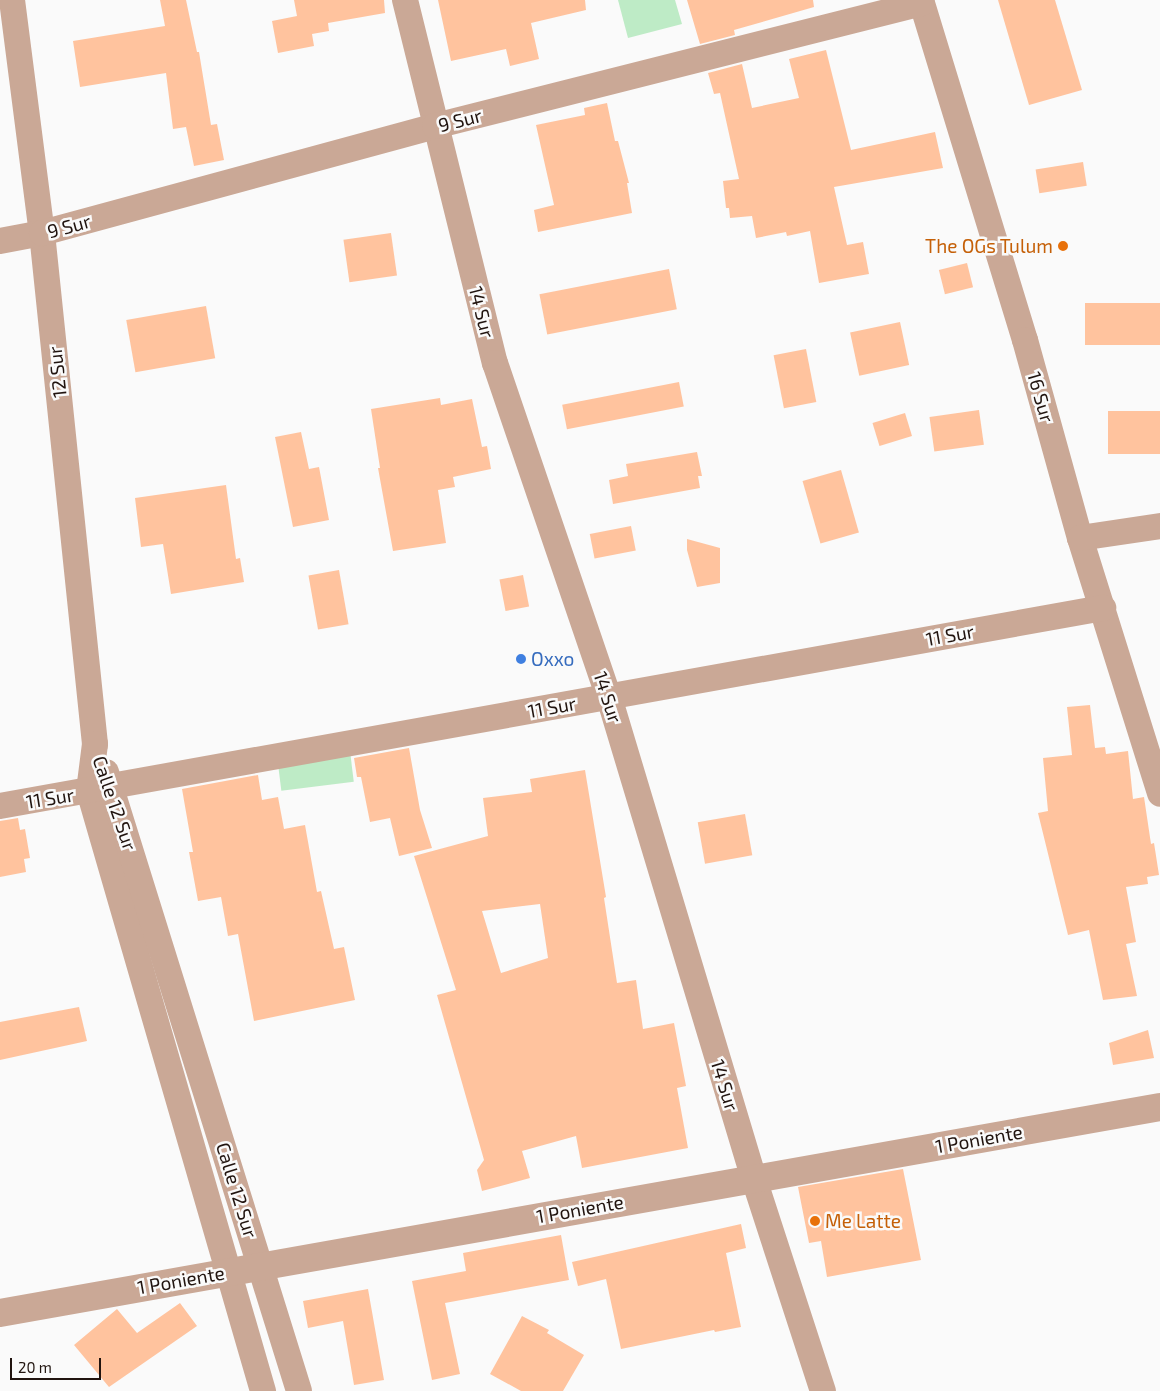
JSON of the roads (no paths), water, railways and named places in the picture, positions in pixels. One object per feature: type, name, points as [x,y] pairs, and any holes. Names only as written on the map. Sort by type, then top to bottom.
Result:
[{"type":"street","name":"12 Sur","points":[[12,0],[42,233],[95,744]]},
{"type":"street","name":"14 Sur","points":[[405,0],[495,363],[609,697],[754,1179],[823,1391]]},
{"type":"street","name":"9 Sur","points":[[0,241],[42,233],[435,126],[921,2]]},
{"type":"street","name":"16 Sur","points":[[921,2],[1022,331],[1080,538],[1160,794]]},
{"type":"street","points":[[1080,538],[1160,526]]},
{"type":"street","name":"11 Sur","points":[[0,806],[1103,608]]},
{"type":"street","name":"Calle 12 Sur","points":[[95,744],[100,789],[228,1272],[263,1391]]},
{"type":"street","name":"Calle 12 Sur","points":[[100,789],[260,1266],[299,1391]]},
{"type":"street","name":"1 Poniente","points":[[0,1312],[1160,1107]]},
{"type":"place","name":"The OGs Tulum","points":[[1063,246]]},
{"type":"place","name":"Oxxo","points":[[521,659]]},
{"type":"place","name":"Me Latte","points":[[815,1221]]}]
